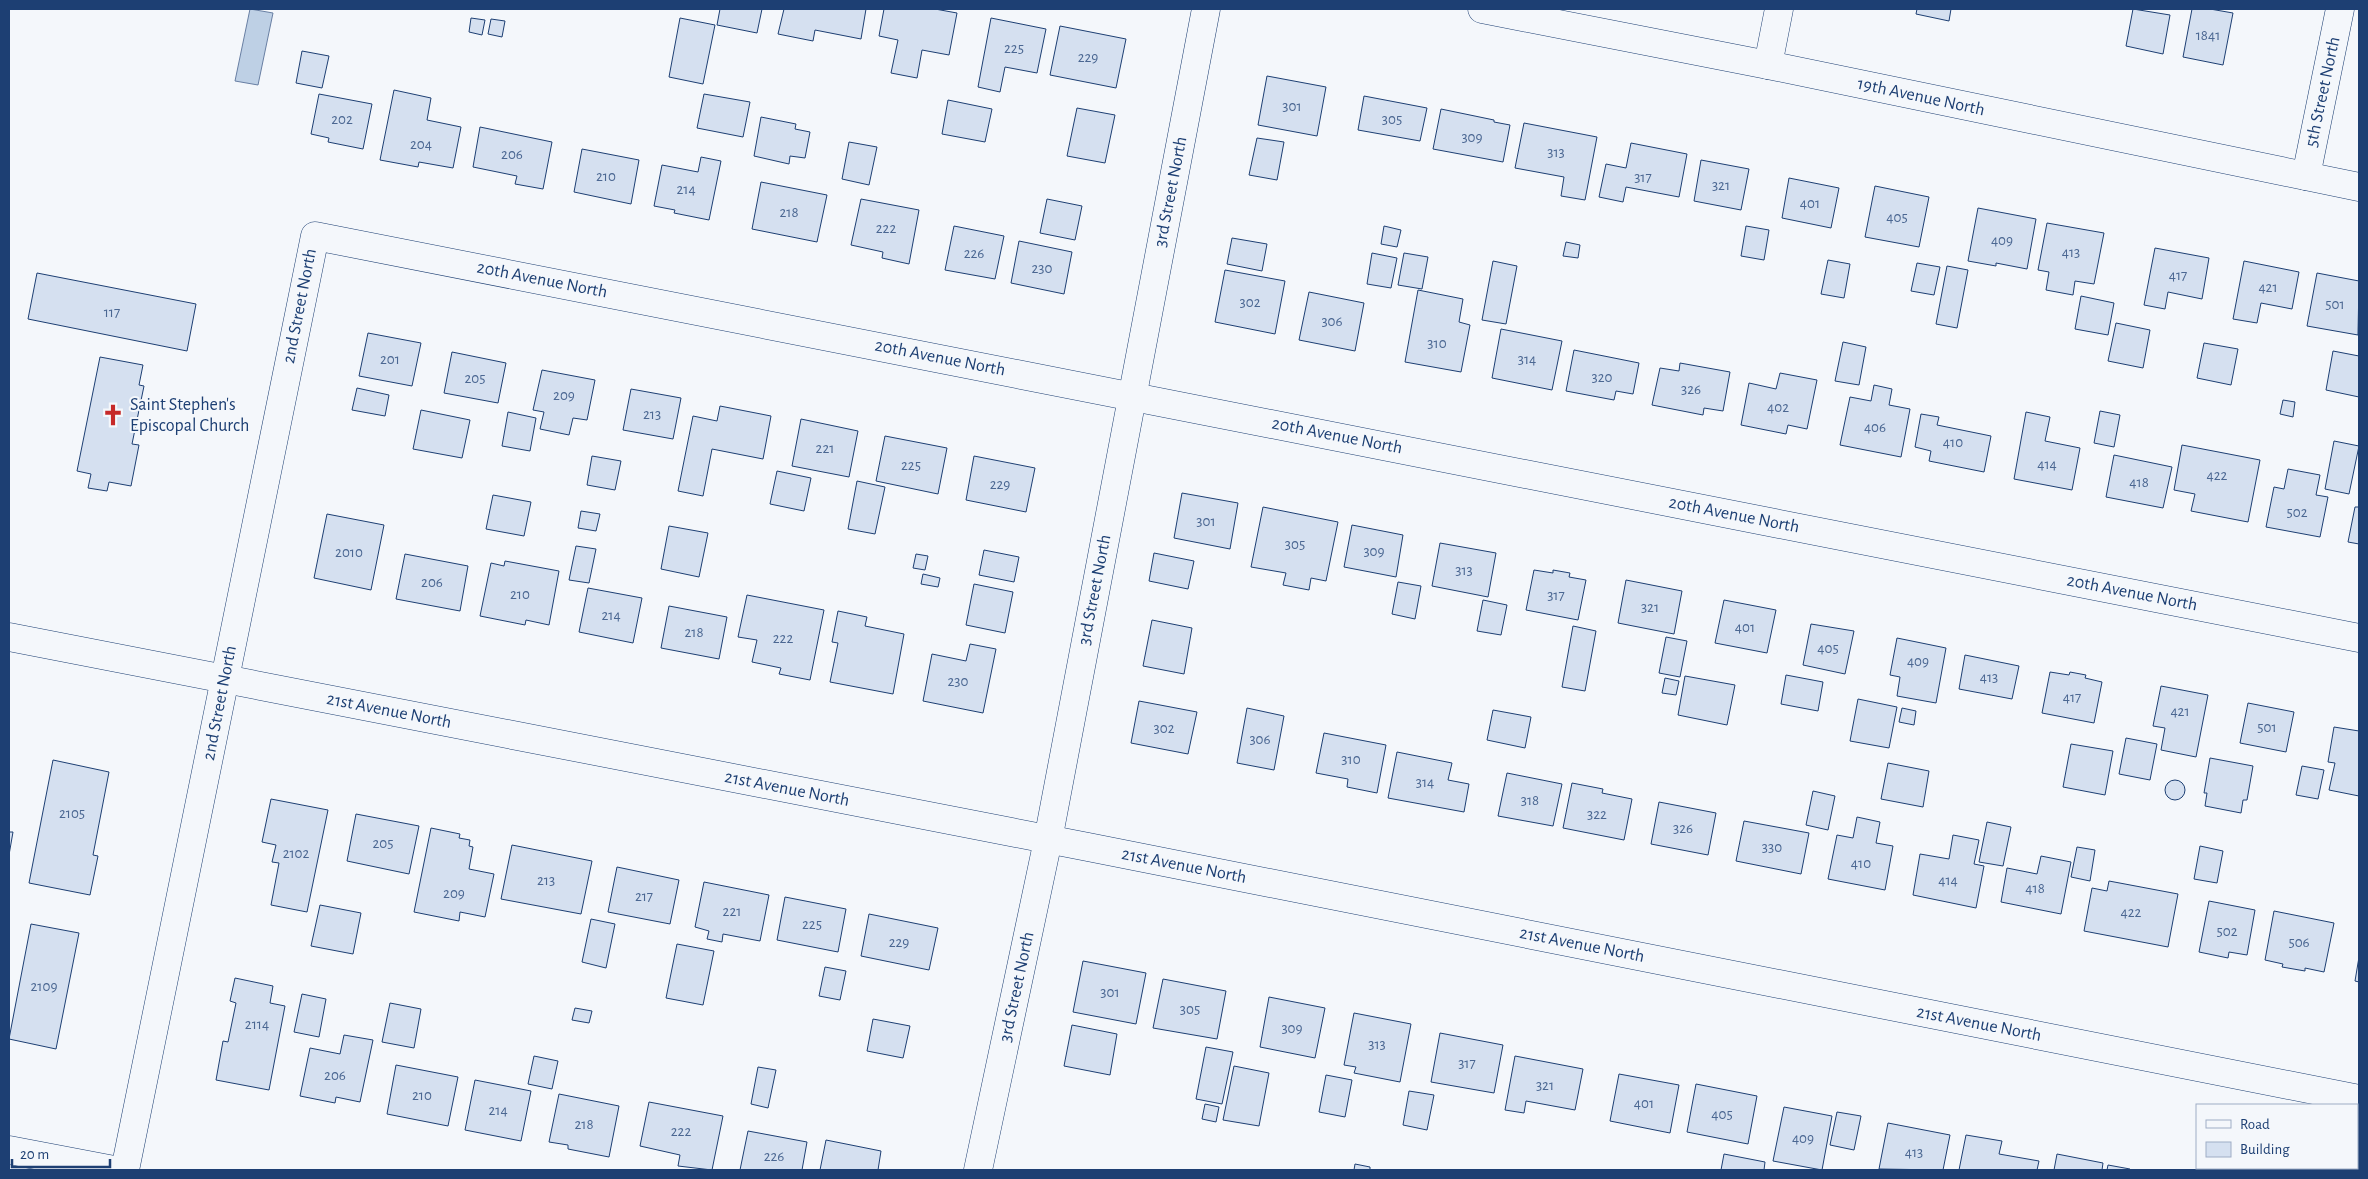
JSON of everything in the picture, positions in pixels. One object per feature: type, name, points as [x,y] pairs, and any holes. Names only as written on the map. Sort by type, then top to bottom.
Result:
[{"type":"street","name":"3rd Street North","points":[[978,1170],[1048,840],[1206,9]]},
{"type":"street","name":"19th Avenue North","points":[[1482,9],[1768,65],[2359,187]]},
{"type":"street","points":[[1768,65],[1779,9]]},
{"type":"street","name":"5th Street North","points":[[2306,176],[2340,9]]},
{"type":"street","name":"20th Avenue North","points":[[315,236],[2359,638]]},
{"type":"street","name":"2nd Street North","points":[[125,1170],[315,236]]},
{"type":"street","name":"21st Avenue North","points":[[9,637],[1048,840],[2359,1100]]},
{"type":"street","points":[[9,1150],[114,1170]]},
{"type":"water","points":[[250,9],[273,13],[258,85],[235,81]]},
{"type":"building","points":[[720,9],[762,9],[757,33],[717,25]]},
{"type":"building","points":[[784,9],[866,9],[861,39],[815,30],[813,41],[778,34]]},
{"type":"building","points":[[884,9],[935,9],[957,13],[949,55],[922,50],[917,78],[891,73],[898,40],[879,36]]},
{"type":"building","points":[[1917,9],[1951,9],[1949,21],[1916,14]]},
{"type":"building","points":[[2133,9],[2170,15],[2163,54],[2126,46]]},
{"type":"building","points":[[2192,9],[2210,9],[2233,13],[2223,65],[2183,57]]},
{"type":"building","points":[[471,18],[485,20],[482,35],[469,32]]},
{"type":"building","points":[[680,18],[715,25],[703,84],[669,77]]},
{"type":"building","points":[[991,18],[1046,29],[1037,73],[1005,67],[1000,92],[978,87]]},
{"type":"building","points":[[491,19],[505,21],[502,37],[488,34]]},
{"type":"building","points":[[1060,26],[1126,39],[1116,88],[1050,75]]},
{"type":"building","points":[[302,51],[329,56],[322,88],[296,83]]},
{"type":"building","points":[[1267,76],[1326,87],[1317,136],[1258,125]]},
{"type":"building","points":[[394,90],[431,98],[427,120],[461,127],[453,168],[419,162],[418,167],[380,160]]},
{"type":"building","points":[[319,94],[372,104],[363,149],[328,142],[329,138],[311,134]]},
{"type":"building","points":[[704,94],[750,102],[743,137],[697,128]]},
{"type":"building","points":[[1364,96],[1427,108],[1420,141],[1358,130]]},
{"type":"building","points":[[948,100],[992,109],[985,142],[942,134]]},
{"type":"building","points":[[1077,108],[1115,115],[1105,163],[1067,156]]},
{"type":"building","points":[[1441,109],[1510,125],[1503,162],[1433,149]]},
{"type":"building","points":[[761,117],[796,124],[795,129],[810,132],[805,158],[790,156],[789,164],[754,156]]},
{"type":"building","points":[[1524,123],[1597,137],[1585,200],[1561,196],[1564,177],[1515,168]]},
{"type":"building","points":[[480,127],[552,142],[543,189],[515,184],[517,176],[473,167]]},
{"type":"building","points":[[1257,138],[1284,142],[1277,180],[1249,175]]},
{"type":"building","points":[[849,142],[877,147],[869,185],[842,179]]},
{"type":"building","points":[[1631,143],[1687,154],[1679,197],[1626,187],[1623,202],[1599,197],[1606,164],[1626,168]]},
{"type":"building","points":[[582,149],[639,160],[631,204],[574,192]]},
{"type":"building","points":[[701,157],[721,161],[709,220],[674,213],[675,210],[654,206],[662,165],[698,172]]},
{"type":"building","points":[[1701,160],[1749,169],[1741,210],[1694,201]]},
{"type":"building","points":[[1789,178],[1839,188],[1831,228],[1782,218]]},
{"type":"building","points":[[761,182],[827,195],[817,242],[752,229]]},
{"type":"building","points":[[1875,186],[1929,197],[1919,247],[1865,237]]},
{"type":"building","points":[[861,199],[919,210],[909,264],[882,258],[883,252],[851,245]]},
{"type":"building","points":[[1047,199],[1082,206],[1075,240],[1040,233]]},
{"type":"building","points":[[1978,208],[2036,219],[2027,269],[1996,263],[1996,266],[1968,261]]},
{"type":"building","points":[[2047,223],[2104,233],[2094,284],[2075,281],[2073,295],[2046,290],[2049,272],[2038,270]]},
{"type":"building","points":[[954,226],[1004,236],[995,279],[945,270]]},
{"type":"building","points":[[1384,226],[1401,230],[1397,247],[1381,244]]},
{"type":"building","points":[[1746,226],[1769,230],[1764,260],[1741,256]]},
{"type":"building","points":[[1232,238],[1267,244],[1262,271],[1227,264]]},
{"type":"building","points":[[1019,241],[1072,252],[1064,294],[1011,283]]},
{"type":"building","points":[[1566,242],[1580,245],[1578,258],[1563,256]]},
{"type":"building","points":[[2155,248],[2209,258],[2202,299],[2168,292],[2165,309],[2144,305]]},
{"type":"building","points":[[1372,253],[1397,258],[1391,288],[1367,284]]},
{"type":"building","points":[[1404,253],[1428,257],[1422,289],[1398,285]]},
{"type":"building","points":[[1828,260],[1850,264],[1844,298],[1821,294]]},
{"type":"building","points":[[1493,261],[1517,266],[1506,324],[1482,320]]},
{"type":"building","points":[[2244,261],[2299,272],[2292,309],[2261,303],[2257,323],[2233,319]]},
{"type":"building","points":[[1917,263],[1940,267],[1934,295],[1911,291]]},
{"type":"building","points":[[1947,266],[1968,270],[1957,328],[1936,324]]},
{"type":"building","points":[[1225,270],[1285,281],[1275,334],[1215,322]]},
{"type":"building","points":[[37,273],[196,304],[187,351],[28,319]]},
{"type":"building","points":[[2317,273],[2359,281],[2358,335],[2307,326]]},
{"type":"building","points":[[1418,290],[1463,299],[1459,322],[1470,325],[1461,372],[1405,362]]},
{"type":"building","points":[[1309,292],[1364,303],[1355,351],[1299,340]]},
{"type":"building","points":[[2081,296],[2114,303],[2108,335],[2075,329]]},
{"type":"building","points":[[2116,323],[2150,330],[2143,368],[2108,361]]},
{"type":"building","points":[[1501,329],[1562,341],[1552,390],[1492,378]]},
{"type":"building","points":[[368,333],[421,343],[412,386],[359,376]]},
{"type":"building","points":[[1843,342],[1866,347],[1859,385],[1835,381]]},
{"type":"building","points":[[2204,343],[2238,349],[2231,385],[2197,378]]},
{"type":"building","points":[[1574,350],[1639,363],[1633,394],[1616,391],[1614,400],[1566,391]]},
{"type":"building","points":[[2333,351],[2359,356],[2359,397],[2326,390]]},
{"type":"building","points":[[452,352],[506,363],[498,403],[444,393]]},
{"type":"building","name":"Saint Stephen's Episcopal Church","points":[[100,357],[143,365],[139,385],[144,386],[132,444],[139,445],[131,486],[109,482],[107,491],[88,488],[91,474],[77,471]]},
{"type":"building","points":[[1680,363],[1730,372],[1723,411],[1704,408],[1703,415],[1652,405],[1660,368],[1679,371]]},
{"type":"building","points":[[542,370],[595,380],[587,420],[573,418],[569,435],[540,429],[544,412],[533,410]]},
{"type":"building","points":[[1780,373],[1817,380],[1807,429],[1788,425],[1786,434],[1741,425],[1749,383],[1776,389]]},
{"type":"building","points":[[1874,385],[1892,389],[1889,405],[1910,409],[1901,457],[1840,445],[1850,397],[1871,401]]},
{"type":"building","points":[[357,388],[389,395],[385,416],[352,410]]},
{"type":"building","points":[[631,389],[681,398],[673,439],[623,430]]},
{"type":"building","points":[[2283,400],[2295,402],[2293,417],[2280,414]]},
{"type":"building","points":[[720,406],[771,416],[763,459],[712,449],[703,496],[678,491],[693,416],[717,421]]},
{"type":"building","points":[[421,410],[470,420],[462,458],[413,449]]},
{"type":"building","points":[[2100,411],[2120,415],[2114,447],[2094,443]]},
{"type":"building","points":[[508,412],[536,418],[530,451],[502,446]]},
{"type":"building","points":[[2026,412],[2050,417],[2045,441],[2080,448],[2072,490],[2014,479]]},
{"type":"building","points":[[1921,414],[1939,417],[1937,425],[1991,436],[1984,472],[1929,461],[1931,451],[1915,447]]},
{"type":"building","points":[[801,419],[858,431],[849,477],[792,466]]},
{"type":"building","points":[[885,436],[947,448],[938,494],[876,481]]},
{"type":"building","points":[[2334,441],[2359,446],[2349,494],[2325,489]]},
{"type":"building","points":[[2182,445],[2260,460],[2248,522],[2191,511],[2195,494],[2174,490]]},
{"type":"building","points":[[2114,455],[2172,467],[2163,508],[2106,497]]},
{"type":"building","points":[[592,456],[621,461],[615,490],[587,485]]},
{"type":"building","points":[[974,456],[1035,468],[1026,512],[966,500]]},
{"type":"building","points":[[2288,469],[2320,475],[2316,495],[2328,497],[2320,537],[2266,527],[2274,487],[2284,489]]},
{"type":"building","points":[[777,471],[811,478],[804,511],[770,504]]},
{"type":"building","points":[[857,481],[885,487],[875,534],[848,529]]},
{"type":"building","points":[[1182,493],[1238,503],[1230,549],[1174,538]]},
{"type":"building","points":[[493,495],[531,502],[524,536],[486,529]]},
{"type":"building","points":[[1263,507],[1338,522],[1326,581],[1311,578],[1309,590],[1283,585],[1286,573],[1251,567]]},
{"type":"building","points":[[2355,507],[2359,507],[2359,544],[2348,542]]},
{"type":"building","points":[[581,511],[600,514],[596,531],[578,528]]},
{"type":"building","points":[[327,514],[384,525],[371,590],[314,578]]},
{"type":"building","points":[[1352,525],[1403,535],[1396,577],[1344,567]]},
{"type":"building","points":[[669,526],[708,533],[699,577],[661,569]]},
{"type":"building","points":[[1440,543],[1496,553],[1488,597],[1432,586]]},
{"type":"building","points":[[576,546],[596,549],[589,583],[569,580]]},
{"type":"building","points":[[984,550],[1019,557],[1014,582],[979,575]]},
{"type":"building","points":[[1154,553],[1194,561],[1188,589],[1149,581]]},
{"type":"building","points":[[405,554],[468,566],[460,611],[396,599]]},
{"type":"building","points":[[916,554],[928,556],[925,570],[913,568]]},
{"type":"building","points":[[505,561],[559,571],[549,625],[526,620],[525,625],[480,616],[491,563],[504,566]]},
{"type":"building","points":[[1534,570],[1553,573],[1553,570],[1570,573],[1569,577],[1586,580],[1578,620],[1526,610]]},
{"type":"building","points":[[923,574],[940,578],[938,587],[921,584]]},
{"type":"building","points":[[1626,580],[1682,591],[1674,634],[1618,623]]},
{"type":"building","points":[[1398,582],[1421,586],[1415,619],[1392,614]]},
{"type":"building","points":[[974,584],[1013,592],[1005,633],[966,625]]},
{"type":"building","points":[[588,588],[642,598],[633,643],[579,632]]},
{"type":"building","points":[[747,595],[824,610],[810,680],[779,674],[781,668],[752,662],[757,640],[738,637]]},
{"type":"building","points":[[1483,600],[1507,605],[1501,635],[1477,631]]},
{"type":"building","points":[[1724,600],[1776,610],[1767,653],[1715,643]]},
{"type":"building","points":[[669,606],[727,617],[719,659],[661,648]]},
{"type":"building","points":[[838,611],[867,617],[865,626],[904,634],[893,694],[830,682],[838,643],[832,642]]},
{"type":"building","points":[[1152,620],[1192,628],[1184,674],[1143,666]]},
{"type":"building","points":[[1811,624],[1854,631],[1845,674],[1803,665]]},
{"type":"building","points":[[1573,626],[1596,631],[1585,691],[1562,687]]},
{"type":"building","points":[[1666,637],[1687,641],[1680,677],[1659,673]]},
{"type":"building","points":[[1897,638],[1946,648],[1936,703],[1897,696],[1900,677],[1890,675]]},
{"type":"building","points":[[970,644],[996,649],[983,713],[923,701],[932,654],[966,661]]},
{"type":"building","points":[[1965,655],[2019,666],[2012,699],[1959,689]]},
{"type":"building","points":[[2050,672],[2069,675],[2070,672],[2086,675],[2085,678],[2102,682],[2094,723],[2042,713]]},
{"type":"building","points":[[1786,675],[1823,682],[1818,711],[1781,704]]},
{"type":"building","points":[[1685,676],[1735,685],[1727,725],[1678,715]]},
{"type":"building","points":[[1665,678],[1679,681],[1676,695],[1662,693]]},
{"type":"building","points":[[2161,686],[2208,695],[2196,757],[2161,750],[2165,728],[2153,726]]},
{"type":"building","points":[[1858,699],[1897,707],[1889,748],[1850,741]]},
{"type":"building","points":[[1139,701],[1197,712],[1188,754],[1131,743]]},
{"type":"building","points":[[2248,703],[2294,712],[2286,752],[2240,743]]},
{"type":"building","points":[[1247,708],[1284,716],[1274,770],[1237,763]]},
{"type":"building","points":[[1902,708],[1916,711],[1914,725],[1899,722]]},
{"type":"building","points":[[1493,710],[1531,717],[1525,748],[1487,740]]},
{"type":"building","points":[[2334,727],[2359,731],[2359,796],[2329,790],[2335,763],[2328,762]]},
{"type":"building","points":[[1324,733],[1386,745],[1377,793],[1347,787],[1348,779],[1316,773]]},
{"type":"building","points":[[2126,738],[2157,744],[2150,780],[2119,774]]},
{"type":"building","points":[[2071,744],[2113,751],[2105,795],[2063,787]]},
{"type":"building","points":[[1397,752],[1452,763],[1448,780],[1469,784],[1464,812],[1388,798]]},
{"type":"building","points":[[2210,758],[2253,766],[2247,800],[2243,800],[2241,813],[2205,806],[2207,793],[2204,793]]},
{"type":"building","points":[[53,760],[109,772],[93,855],[98,856],[90,895],[29,883]]},
{"type":"building","points":[[1888,763],[1929,771],[1923,807],[1881,799]]},
{"type":"building","points":[[2302,766],[2324,770],[2318,799],[2296,795]]},
{"type":"building","points":[[1507,773],[1562,784],[1553,826],[1498,816]]},
{"type":"building","points":[[2175,780],[2182,783],[2185,790],[2182,797],[2175,800],[2168,797],[2165,790],[2168,783]]},
{"type":"building","points":[[1572,783],[1603,789],[1602,793],[1632,799],[1624,840],[1563,828]]},
{"type":"building","points":[[1813,791],[1835,796],[1828,830],[1806,825]]},
{"type":"building","points":[[271,799],[328,810],[307,912],[271,905],[279,863],[272,862],[276,845],[262,842]]},
{"type":"building","points":[[1659,802],[1716,813],[1708,855],[1651,844]]},
{"type":"building","points":[[356,814],[419,826],[409,874],[347,861]]},
{"type":"building","points":[[1857,817],[1880,822],[1876,843],[1893,846],[1885,890],[1828,879],[1837,835],[1853,838]]},
{"type":"building","points":[[1744,821],[1809,833],[1801,874],[1736,861]]},
{"type":"building","points":[[1987,822],[2011,827],[2003,866],[1979,862]]},
{"type":"building","points":[[431,828],[460,834],[459,838],[470,840],[469,846],[473,847],[469,869],[494,874],[485,917],[460,912],[459,921],[414,912]]},
{"type":"building","points":[[9,832],[13,832],[9,855]]},
{"type":"building","points":[[1953,835],[1979,840],[1974,864],[1984,866],[1976,908],[1913,895],[1920,854],[1949,859]]},
{"type":"building","points":[[512,845],[592,861],[581,914],[501,899]]},
{"type":"building","points":[[2200,846],[2223,851],[2217,883],[2194,879]]},
{"type":"building","points":[[2077,847],[2095,850],[2090,881],[2071,877]]},
{"type":"building","points":[[2041,856],[2071,862],[2061,914],[2001,902],[2007,868],[2037,874]]},
{"type":"building","points":[[617,867],[679,880],[670,924],[608,912]]},
{"type":"building","points":[[2109,881],[2178,894],[2168,947],[2084,931],[2092,888],[2107,891]]},
{"type":"building","points":[[704,882],[769,895],[760,941],[723,934],[722,942],[707,939],[709,931],[695,927]]},
{"type":"building","points":[[785,897],[846,909],[838,952],[777,940]]},
{"type":"building","points":[[2209,901],[2255,910],[2247,955],[2229,952],[2228,958],[2199,952]]},
{"type":"building","points":[[320,905],[361,913],[353,954],[311,946]]},
{"type":"building","points":[[2274,911],[2334,923],[2324,972],[2305,968],[2305,971],[2282,967],[2283,964],[2265,960]]},
{"type":"building","points":[[869,914],[938,928],[929,970],[861,956]]},
{"type":"building","points":[[591,919],[615,924],[606,968],[582,962]]},
{"type":"building","points":[[31,924],[79,933],[56,1049],[9,1039]]},
{"type":"building","points":[[677,944],[714,951],[703,1005],[666,998]]},
{"type":"building","points":[[2359,957],[2359,982],[2355,981]]},
{"type":"building","points":[[1083,961],[1146,973],[1136,1024],[1073,1012]]},
{"type":"building","points":[[825,967],[846,971],[840,1000],[819,996]]},
{"type":"building","points":[[235,978],[273,986],[270,1003],[285,1006],[269,1090],[216,1080],[223,1041],[228,1042],[236,1003],[230,1001]]},
{"type":"building","points":[[1163,979],[1226,991],[1217,1039],[1153,1028]]},
{"type":"building","points":[[302,994],[326,999],[319,1037],[294,1032]]},
{"type":"building","points":[[1269,997],[1325,1008],[1315,1058],[1260,1047]]},
{"type":"building","points":[[390,1003],[421,1009],[414,1048],[382,1042]]},
{"type":"building","points":[[575,1008],[592,1011],[589,1023],[572,1020]]},
{"type":"building","points":[[1354,1013],[1411,1024],[1400,1082],[1354,1073],[1356,1067],[1344,1065]]},
{"type":"building","points":[[873,1019],[910,1026],[903,1058],[867,1051]]},
{"type":"building","points":[[1072,1025],[1117,1034],[1110,1075],[1064,1066]]},
{"type":"building","points":[[1440,1033],[1503,1045],[1494,1093],[1431,1082]]},
{"type":"building","points":[[344,1035],[373,1040],[360,1102],[336,1097],[335,1103],[300,1096],[310,1048],[340,1054]]},
{"type":"building","points":[[1206,1047],[1233,1052],[1222,1104],[1196,1099]]},
{"type":"building","points":[[534,1056],[558,1061],[552,1089],[528,1084]]},
{"type":"building","points":[[1515,1056],[1583,1069],[1575,1110],[1526,1101],[1524,1113],[1505,1110]]},
{"type":"building","points":[[396,1065],[458,1077],[448,1126],[387,1114]]},
{"type":"building","points":[[1234,1066],[1269,1073],[1259,1126],[1223,1120]]},
{"type":"building","points":[[758,1067],[776,1070],[768,1108],[751,1104]]},
{"type":"building","points":[[1619,1074],[1679,1085],[1670,1133],[1610,1121]]},
{"type":"building","points":[[1326,1075],[1352,1080],[1345,1117],[1319,1112]]},
{"type":"building","points":[[475,1080],[531,1091],[521,1141],[465,1130]]},
{"type":"building","points":[[1696,1084],[1757,1096],[1748,1144],[1687,1132]]},
{"type":"building","points":[[1409,1091],[1434,1095],[1427,1130],[1403,1125]]},
{"type":"building","points":[[559,1094],[619,1106],[609,1157],[568,1149],[568,1145],[549,1142]]},
{"type":"building","points":[[649,1102],[723,1116],[712,1170],[678,1166],[680,1155],[640,1146]]},
{"type":"building","points":[[1205,1104],[1219,1107],[1216,1122],[1202,1119]]},
{"type":"building","points":[[1784,1107],[1832,1116],[1822,1170],[1773,1161]]},
{"type":"building","points":[[1837,1112],[1861,1116],[1854,1150],[1830,1145]]},
{"type":"building","points":[[1888,1123],[1950,1135],[1943,1170],[1879,1169]]},
{"type":"building","points":[[748,1131],[807,1142],[802,1170],[740,1170]]},
{"type":"building","points":[[1966,1135],[2002,1141],[1999,1154],[2039,1161],[2037,1170],[1959,1170]]},
{"type":"building","points":[[826,1140],[881,1151],[878,1170],[820,1170]]},
{"type":"building","points":[[1724,1154],[1765,1162],[1764,1170],[1721,1170]]},
{"type":"building","points":[[2057,1154],[2103,1163],[2102,1170],[2054,1170]]},
{"type":"building","points":[[1355,1164],[1370,1167],[1370,1170],[1354,1170]]},
{"type":"building","points":[[2108,1165],[2130,1169],[2130,1170],[2107,1170]]},
{"type":"place","name":"Saint Stephen's Episcopal Church","points":[[113,415]]}]
